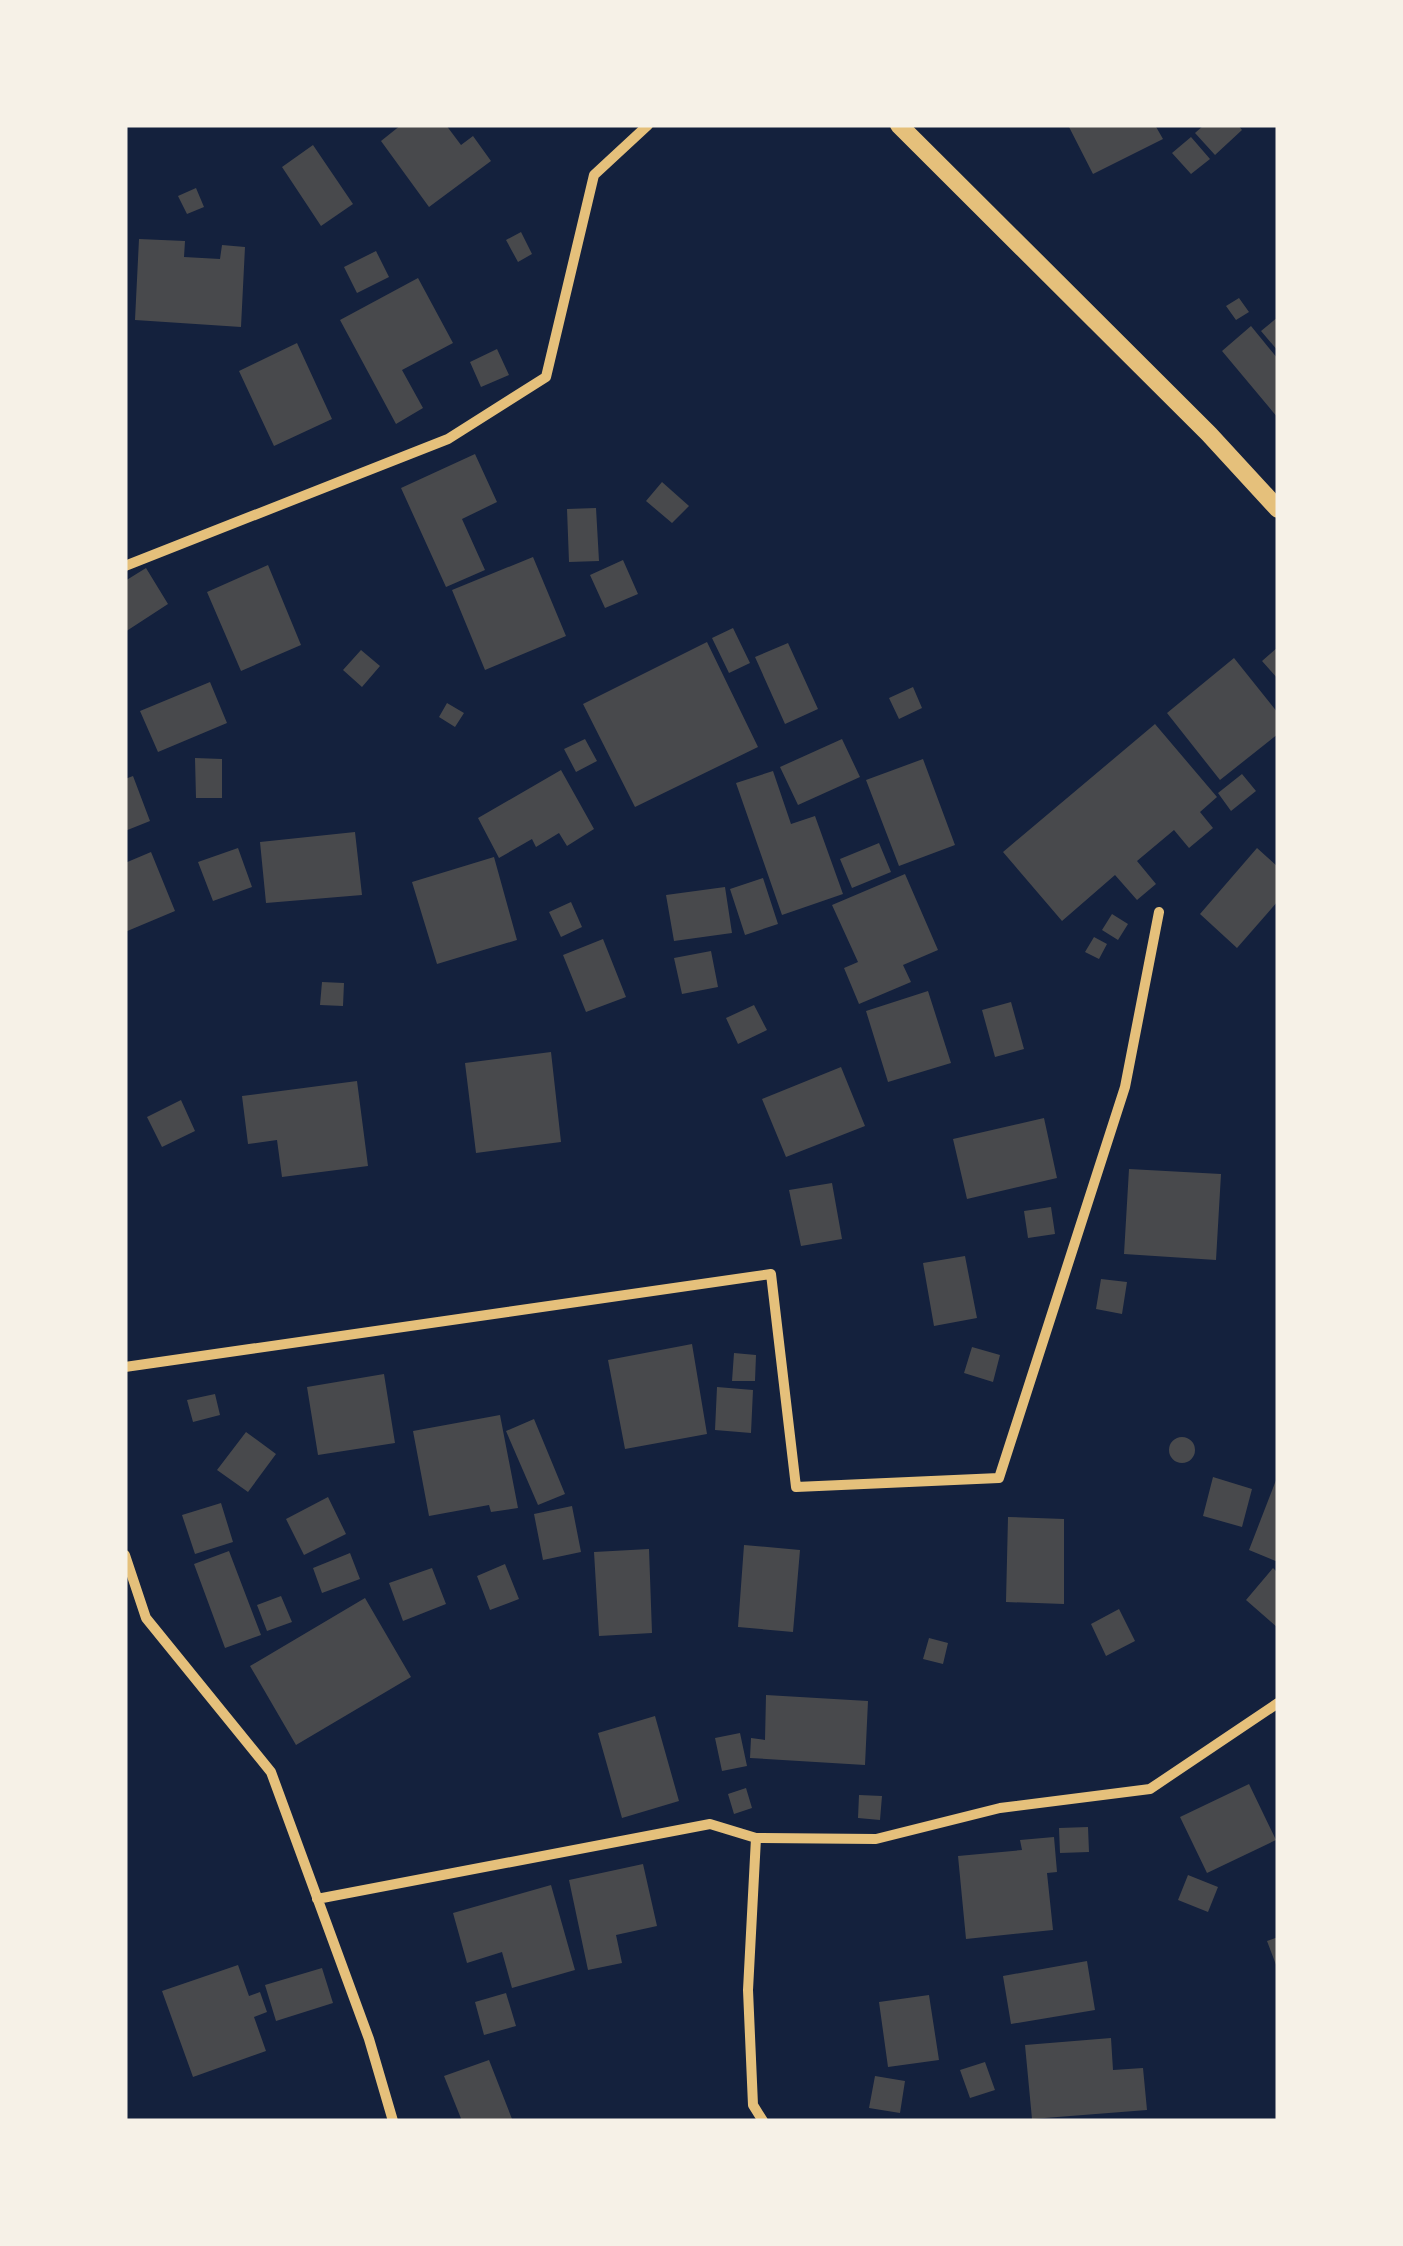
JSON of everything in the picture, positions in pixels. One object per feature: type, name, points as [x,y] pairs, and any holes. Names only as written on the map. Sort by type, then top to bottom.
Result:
[{"type":"street","points":[[125,566],[448,439],[546,377],[594,176],[648,125]]},
{"type":"street","points":[[899,125],[1209,434],[1278,509]]},
{"type":"street","points":[[125,1366],[771,1274],[796,1487],[998,1478],[1124,1087],[1158,912]]},
{"type":"street","points":[[125,1555],[146,1618],[270,1772],[370,2039],[393,2121]]},
{"type":"street","points":[[318,1898],[710,1824],[756,1838],[876,1839],[1000,1808],[1150,1789],[1278,1703]]},
{"type":"street","points":[[756,1838],[748,1990],[753,2104],[763,2121]]},
{"type":"building","points":[[401,125],[446,125],[461,145],[473,136],[491,161],[429,207],[381,141]]},
{"type":"building","points":[[1068,125],[1155,125],[1163,139],[1093,174]]},
{"type":"building","points":[[1204,125],[1238,125],[1242,130],[1215,155],[1195,133]]},
{"type":"building","points":[[1191,137],[1210,159],[1191,174],[1172,153]]},
{"type":"building","points":[[313,145],[353,204],[321,226],[282,167]]},
{"type":"building","points":[[196,188],[204,207],[187,214],[178,196]]},
{"type":"building","points":[[521,232],[532,254],[518,262],[506,240]]},
{"type":"building","points":[[139,239],[185,241],[184,257],[220,259],[222,245],[245,247],[241,327],[135,320]]},
{"type":"building","points":[[376,251],[389,277],[357,293],[344,267]]},
{"type":"building","points":[[418,278],[453,343],[402,370],[423,408],[396,424],[340,320]]},
{"type":"building","points":[[1239,298],[1249,312],[1236,320],[1226,306]]},
{"type":"building","points":[[1278,317],[1278,351],[1261,331]]},
{"type":"building","points":[[1251,326],[1278,359],[1278,418],[1222,351]]},
{"type":"building","points":[[297,343],[332,419],[274,446],[239,371]]},
{"type":"building","points":[[497,349],[509,375],[481,387],[470,362]]},
{"type":"building","points":[[475,454],[497,502],[462,519],[485,570],[446,587],[401,488]]},
{"type":"building","points":[[662,482],[689,506],[672,523],[646,501]]},
{"type":"building","points":[[596,508],[599,561],[569,562],[567,509]]},
{"type":"building","points":[[533,557],[566,636],[485,670],[452,590]]},
{"type":"building","points":[[623,560],[638,594],[605,608],[590,575]]},
{"type":"building","points":[[268,565],[301,645],[241,671],[207,592]]},
{"type":"building","points":[[146,568],[168,604],[125,632],[125,581]]},
{"type":"building","points":[[733,628],[750,663],[729,673],[712,638]]},
{"type":"building","points":[[707,642],[758,747],[635,807],[583,704]]},
{"type":"building","points":[[788,643],[818,709],[785,724],[755,657]]},
{"type":"building","points":[[1278,647],[1278,679],[1262,661]]},
{"type":"building","points":[[361,650],[380,666],[362,687],[343,670]]},
{"type":"building","points":[[1234,658],[1278,713],[1278,734],[1220,780],[1167,713]]},
{"type":"building","points":[[210,682],[227,723],[158,752],[140,711]]},
{"type":"building","points":[[913,687],[922,708],[899,719],[889,698]]},
{"type":"building","points":[[447,703],[464,713],[455,727],[439,717]]},
{"type":"building","points":[[1155,724],[1217,797],[1200,812],[1213,828],[1189,848],[1174,830],[1137,861],[1156,884],[1137,900],[1115,875],[1062,921],[1003,852]]},
{"type":"building","points":[[585,739],[597,761],[576,772],[564,749]]},
{"type":"building","points":[[842,739],[860,777],[798,805],[780,767]]},
{"type":"building","points":[[195,758],[222,759],[222,798],[196,798]]},
{"type":"building","points":[[923,759],[955,845],[899,866],[866,780]]},
{"type":"building","points":[[561,770],[594,829],[567,846],[559,833],[536,847],[532,839],[499,858],[478,818]]},
{"type":"building","points":[[773,771],[791,824],[815,816],[843,894],[782,915],[736,783]]},
{"type":"building","points":[[1242,774],[1256,791],[1231,811],[1218,793]]},
{"type":"building","points":[[133,776],[150,821],[125,831],[125,779]]},
{"type":"building","points":[[355,832],[362,895],[266,903],[260,842]]},
{"type":"building","points":[[879,843],[891,872],[852,888],[840,859]]},
{"type":"building","points":[[238,848],[252,887],[213,901],[198,862]]},
{"type":"building","points":[[1257,848],[1278,867],[1278,901],[1237,948],[1200,914]]},
{"type":"building","points":[[151,852],[175,911],[125,932],[125,863]]},
{"type":"building","points":[[494,857],[517,940],[437,964],[412,882]]},
{"type":"building","points":[[905,874],[938,950],[903,965],[911,982],[859,1004],[844,968],[858,962],[832,905]]},
{"type":"building","points":[[763,878],[778,924],[745,935],[730,889]]},
{"type":"building","points":[[725,887],[732,933],[674,941],[666,895]]},
{"type":"building","points":[[571,902],[582,927],[561,937],[549,912]]},
{"type":"building","points":[[1112,914],[1128,924],[1118,940],[1102,930]]},
{"type":"building","points":[[1094,937],[1107,944],[1099,959],[1085,952]]},
{"type":"building","points":[[603,939],[626,997],[586,1012],[563,955]]},
{"type":"building","points":[[711,951],[718,987],[682,994],[674,958]]},
{"type":"building","points":[[322,982],[344,983],[343,1006],[320,1005]]},
{"type":"building","points":[[928,991],[951,1063],[888,1082],[866,1011]]},
{"type":"building","points":[[1011,1002],[1024,1049],[995,1057],[982,1010]]},
{"type":"building","points":[[754,1005],[767,1030],[738,1044],[726,1018]]},
{"type":"building","points":[[551,1052],[561,1142],[476,1153],[465,1063]]},
{"type":"building","points":[[841,1067],[865,1126],[786,1157],[762,1099]]},
{"type":"building","points":[[357,1081],[368,1166],[282,1177],[277,1140],[248,1144],[242,1096]]},
{"type":"building","points":[[181,1100],[195,1131],[162,1147],[147,1117]]},
{"type":"building","points":[[1044,1118],[1057,1178],[967,1199],[953,1139]]},
{"type":"building","points":[[1129,1169],[1221,1174],[1216,1260],[1124,1254]]},
{"type":"building","points":[[832,1183],[842,1239],[801,1246],[789,1190]]},
{"type":"building","points":[[1051,1207],[1055,1234],[1028,1238],[1024,1211]]},
{"type":"building","points":[[965,1256],[977,1318],[934,1326],[923,1263]]},
{"type":"building","points":[[1101,1279],[1127,1282],[1122,1314],[1096,1309]]},
{"type":"building","points":[[692,1344],[707,1434],[625,1449],[608,1360]]},
{"type":"building","points":[[972,1347],[1000,1355],[993,1382],[964,1373]]},
{"type":"building","points":[[734,1353],[756,1355],[755,1381],[732,1381]]},
{"type":"building","points":[[384,1374],[395,1443],[318,1455],[307,1387]]},
{"type":"building","points":[[717,1387],[753,1390],[751,1433],[715,1430]]},
{"type":"building","points":[[215,1394],[220,1415],[193,1422],[187,1400]]},
{"type":"building","points":[[500,1415],[518,1508],[491,1512],[489,1505],[429,1516],[413,1431]]},
{"type":"building","points":[[534,1419],[565,1494],[538,1505],[506,1431]]},
{"type":"building","points":[[246,1432],[276,1454],[248,1492],[217,1470]]},
{"type":"building","points":[[1182,1437],[1191,1441],[1195,1450],[1191,1459],[1182,1463],[1173,1459],[1169,1450],[1173,1441]]},
{"type":"building","points":[[1278,1475],[1278,1562],[1249,1550]]},
{"type":"building","points":[[1213,1477],[1252,1489],[1242,1527],[1203,1516]]},
{"type":"building","points":[[328,1497],[346,1534],[304,1555],[286,1519]]},
{"type":"building","points":[[221,1503],[233,1542],[195,1554],[182,1515]]},
{"type":"building","points":[[572,1506],[581,1552],[543,1560],[534,1514]]},
{"type":"building","points":[[1008,1517],[1064,1519],[1064,1604],[1006,1602]]},
{"type":"building","points":[[744,1545],[800,1550],[793,1632],[738,1627]]},
{"type":"building","points":[[649,1549],[652,1633],[599,1636],[594,1552]]},
{"type":"building","points":[[229,1551],[261,1635],[225,1648],[194,1564]]},
{"type":"building","points":[[350,1553],[360,1579],[322,1593],[313,1568]]},
{"type":"building","points":[[505,1564],[519,1599],[490,1610],[477,1576]]},
{"type":"building","points":[[432,1568],[446,1604],[403,1621],[389,1583]]},
{"type":"building","points":[[1273,1568],[1278,1573],[1278,1628],[1246,1600]]},
{"type":"building","points":[[281,1596],[292,1622],[267,1631],[257,1605]]},
{"type":"building","points":[[365,1598],[411,1677],[296,1745],[250,1666]]},
{"type":"building","points":[[1119,1609],[1135,1641],[1106,1656],[1091,1624]]},
{"type":"building","points":[[929,1638],[948,1643],[943,1664],[923,1659]]},
{"type":"building","points":[[766,1695],[868,1701],[865,1765],[750,1758],[751,1738],[765,1740]]},
{"type":"building","points":[[655,1716],[679,1801],[622,1818],[598,1733]]},
{"type":"building","points":[[740,1733],[747,1766],[722,1771],[715,1738]]},
{"type":"building","points":[[1249,1784],[1276,1840],[1207,1873],[1180,1817]]},
{"type":"building","points":[[746,1788],[752,1808],[734,1814],[728,1794]]},
{"type":"building","points":[[859,1795],[882,1796],[880,1820],[858,1818]]},
{"type":"building","points":[[1088,1827],[1089,1852],[1060,1853],[1059,1828]]},
{"type":"building","points":[[1054,1837],[1057,1872],[1047,1873],[1053,1930],[966,1939],[958,1856],[1022,1850],[1020,1840]]},
{"type":"building","points":[[643,1864],[657,1926],[616,1935],[622,1963],[588,1970],[569,1880]]},
{"type":"building","points":[[1188,1875],[1218,1887],[1208,1912],[1178,1900]]},
{"type":"building","points":[[551,1885],[575,1970],[512,1988],[502,1952],[467,1963],[453,1913]]},
{"type":"building","points":[[1278,1937],[1278,1970],[1267,1941]]},
{"type":"building","points":[[1087,1961],[1095,2010],[1011,2024],[1003,1976]]},
{"type":"building","points":[[238,1965],[249,1996],[260,1992],[267,2012],[254,2017],[266,2051],[193,2077],[162,1991]]},
{"type":"building","points":[[322,1968],[333,2003],[276,2021],[265,1985]]},
{"type":"building","points":[[506,1993],[516,2026],[484,2035],[475,2002]]},
{"type":"building","points":[[929,1995],[939,2060],[888,2067],[879,2002]]},
{"type":"building","points":[[1111,2038],[1113,2070],[1143,2068],[1147,2110],[1032,2119],[1025,2045]]},
{"type":"building","points":[[489,2060],[512,2119],[462,2121],[444,2076]]},
{"type":"building","points":[[985,2062],[995,2090],[970,2098],[960,2070]]},
{"type":"building","points":[[875,2076],[905,2081],[900,2113],[869,2108]]}]
